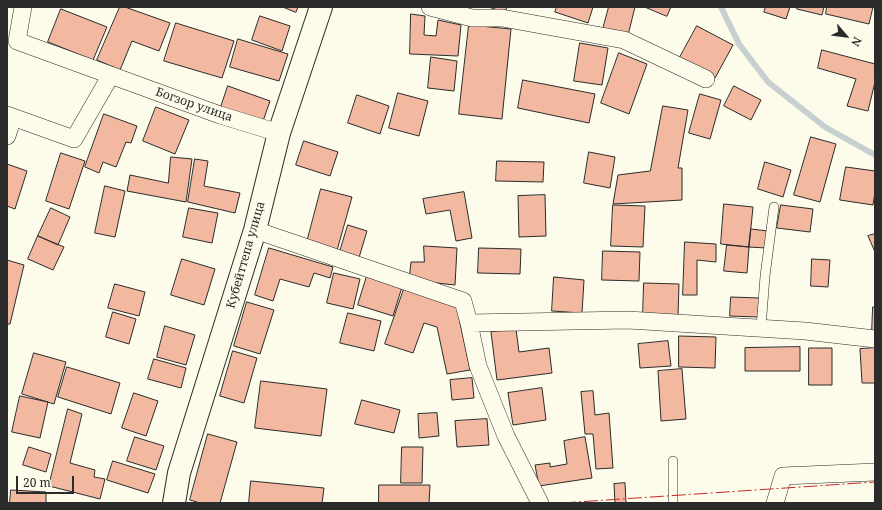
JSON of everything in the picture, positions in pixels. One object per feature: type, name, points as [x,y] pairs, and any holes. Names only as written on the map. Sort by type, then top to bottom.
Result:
[{"type":"street","name":"Богзор улица","points":[[23,7],[17,41],[220,115],[279,133]]},
{"type":"street","name":"Кубейттепа улица","points":[[174,503],[179,473],[255,230],[279,133],[321,7]]},
{"type":"street","points":[[430,7],[472,18],[502,18],[624,40],[706,80]]},
{"type":"street","points":[[7,136],[10,116],[74,139],[111,75]]},
{"type":"street","points":[[255,230],[463,301],[478,366],[506,436],[540,503]]},
{"type":"street","points":[[469,323],[628,320],[805,331],[875,339]]},
{"type":"street","points":[[775,503],[783,476],[875,472]]},
{"type":"lane","points":[[762,328],[765,276],[774,207]]},
{"type":"lane","points":[[673,461],[673,503]]},
{"type":"building","points":[[120,7],[125,7],[170,23],[159,51],[132,41],[120,70],[97,60]]},
{"type":"building","points":[[283,7],[298,7],[296,12]]},
{"type":"building","points":[[489,7],[507,7],[505,12]]},
{"type":"building","points":[[557,7],[593,7],[588,23],[555,12]]},
{"type":"building","points":[[609,7],[635,7],[628,35],[603,29]]},
{"type":"building","points":[[645,7],[671,7],[667,16]]},
{"type":"building","points":[[766,7],[790,7],[786,19],[764,12]]},
{"type":"building","points":[[797,7],[824,7],[822,15],[797,9]]},
{"type":"building","points":[[827,7],[873,7],[869,24],[826,14]]},
{"type":"building","points":[[61,9],[107,27],[93,60],[48,42]]},
{"type":"building","points":[[411,14],[425,16],[424,35],[436,36],[438,20],[461,25],[458,56],[410,54]]},
{"type":"building","points":[[260,16],[290,26],[282,51],[252,40]]},
{"type":"building","points":[[176,23],[234,41],[222,78],[164,61]]},
{"type":"building","points":[[469,25],[511,29],[502,119],[459,114]]},
{"type":"building","points":[[697,26],[733,45],[715,78],[679,59]]},
{"type":"building","points":[[238,39],[288,54],[279,81],[230,67]]},
{"type":"building","points":[[580,43],[608,48],[602,85],[574,81]]},
{"type":"building","points":[[822,50],[875,64],[875,82],[868,111],[847,106],[856,79],[818,68]]},
{"type":"building","points":[[619,53],[647,64],[629,114],[601,103]]},
{"type":"building","points":[[431,57],[457,61],[454,91],[428,88]]},
{"type":"building","points":[[523,80],[595,94],[589,123],[518,108]]},
{"type":"building","points":[[228,86],[270,101],[262,124],[220,110]]},
{"type":"building","points":[[734,86],[761,100],[751,120],[724,106]]},
{"type":"building","points":[[398,93],[428,101],[419,136],[389,128]]},
{"type":"building","points":[[700,94],[721,100],[710,139],[689,133]]},
{"type":"building","points":[[357,95],[389,106],[380,134],[348,123]]},
{"type":"building","points":[[663,106],[688,110],[678,168],[682,168],[682,200],[613,204],[618,175],[650,171]]},
{"type":"building","points":[[156,107],[189,120],[175,154],[143,141]]},
{"type":"building","points":[[104,114],[137,126],[131,143],[126,142],[116,167],[103,162],[99,173],[85,167]]},
{"type":"building","points":[[811,137],[836,144],[820,202],[794,195]]},
{"type":"building","points":[[304,141],[338,152],[330,176],[296,165]]},
{"type":"building","points":[[589,152],[615,157],[610,188],[584,183]]},
{"type":"building","points":[[61,153],[85,161],[69,209],[46,201]]},
{"type":"building","points":[[171,157],[192,159],[186,202],[127,191],[130,175],[168,183]]},
{"type":"building","points":[[195,159],[208,161],[204,186],[240,193],[235,213],[188,202]]},
{"type":"building","points":[[497,161],[544,162],[543,182],[496,181]]},
{"type":"building","points":[[765,162],[791,170],[783,197],[758,189]]},
{"type":"building","points":[[7,164],[27,171],[15,209],[7,206]]},
{"type":"building","points":[[846,167],[875,171],[875,192],[873,205],[840,200]]},
{"type":"building","points":[[105,186],[125,191],[115,237],[95,233]]},
{"type":"building","points":[[321,189],[352,197],[336,254],[306,246]]},
{"type":"building","points":[[464,192],[472,238],[456,241],[450,210],[426,214],[423,199]]},
{"type":"building","points":[[545,195],[546,236],[519,237],[518,196]]},
{"type":"building","points":[[724,204],[753,207],[749,247],[721,244]]},
{"type":"building","points":[[613,205],[645,206],[643,247],[611,246]]},
{"type":"building","points":[[781,205],[813,209],[810,232],[777,228]]},
{"type":"building","points":[[51,208],[70,217],[58,245],[38,236]]},
{"type":"building","points":[[189,208],[218,213],[212,243],[183,237]]},
{"type":"building","points":[[348,225],[367,231],[358,261],[339,255]]},
{"type":"building","points":[[751,229],[768,231],[766,248],[749,247]]},
{"type":"building","points":[[875,234],[875,252],[868,236]]},
{"type":"building","points":[[38,236],[64,247],[53,270],[28,259]]},
{"type":"building","points":[[685,242],[716,244],[716,262],[697,260],[697,295],[683,295]]},
{"type":"building","points":[[727,245],[749,247],[747,273],[724,271]]},
{"type":"building","points":[[424,246],[457,248],[455,285],[409,280],[411,262],[424,262]]},
{"type":"building","points":[[269,248],[333,267],[330,278],[314,273],[309,287],[280,279],[273,301],[255,295]]},
{"type":"building","points":[[479,248],[521,249],[520,274],[478,273]]},
{"type":"building","points":[[603,251],[640,252],[639,281],[602,280]]},
{"type":"building","points":[[182,259],[215,269],[204,305],[171,295]]},
{"type":"building","points":[[812,259],[830,260],[828,287],[811,286]]},
{"type":"building","points":[[7,260],[24,265],[10,324],[7,324]]},
{"type":"building","points":[[334,273],[360,279],[353,309],[327,303]]},
{"type":"building","points":[[367,276],[402,287],[393,316],[358,305]]},
{"type":"building","points":[[554,277],[584,280],[582,313],[552,311]]},
{"type":"building","points":[[644,283],[679,284],[678,316],[643,315]]},
{"type":"building","points":[[115,284],[145,292],[139,316],[108,308]]},
{"type":"building","points":[[404,289],[456,304],[470,370],[447,374],[437,327],[424,323],[413,353],[385,344]]},
{"type":"building","points":[[731,297],[760,298],[759,317],[730,316]]},
{"type":"building","points":[[247,302],[274,310],[260,354],[234,346]]},
{"type":"building","points":[[873,307],[875,307],[875,333],[872,333]]},
{"type":"building","points":[[113,312],[136,319],[129,344],[106,337]]},
{"type":"building","points":[[348,313],[381,321],[374,351],[340,343]]},
{"type":"building","points":[[165,326],[195,335],[186,365],[157,357]]},
{"type":"building","points":[[516,329],[519,352],[549,348],[552,373],[497,380],[491,332]]},
{"type":"building","points":[[679,336],[716,337],[715,368],[679,367]]},
{"type":"building","points":[[668,341],[671,366],[640,368],[638,344]]},
{"type":"building","points":[[800,347],[800,371],[745,371],[745,348]]},
{"type":"building","points":[[809,348],[832,348],[832,385],[809,385]]},
{"type":"building","points":[[875,348],[875,383],[862,383],[860,349]]},
{"type":"building","points":[[233,351],[257,358],[244,403],[220,396]]},
{"type":"building","points":[[34,353],[66,362],[54,404],[22,394]]},
{"type":"building","points":[[154,359],[186,368],[181,388],[148,379]]},
{"type":"building","points":[[67,367],[120,383],[111,414],[58,397]]},
{"type":"building","points":[[682,369],[686,419],[661,421],[658,371]]},
{"type":"building","points":[[472,378],[474,398],[452,400],[450,380]]},
{"type":"building","points":[[261,381],[327,389],[321,436],[255,428]]},
{"type":"building","points":[[542,388],[546,420],[513,425],[508,393]]},
{"type":"building","points":[[593,391],[595,415],[609,413],[613,468],[596,469],[593,434],[585,434],[581,392]]},
{"type":"building","points":[[134,393],[158,401],[146,436],[122,428]]},
{"type":"building","points":[[20,396],[48,402],[40,438],[12,432]]},
{"type":"building","points":[[362,400],[400,410],[394,433],[355,424]]},
{"type":"building","points":[[68,409],[82,414],[70,463],[95,470],[94,477],[105,479],[100,499],[49,486]]},
{"type":"building","points":[[437,413],[439,436],[419,438],[418,414]]},
{"type":"building","points":[[487,419],[489,445],[457,447],[455,421]]},
{"type":"building","points":[[208,434],[237,442],[220,503],[200,503],[190,500]]},
{"type":"building","points":[[135,437],[164,446],[156,470],[127,461]]},
{"type":"building","points":[[585,437],[592,478],[539,486],[535,465],[550,463],[550,467],[567,464],[564,441]]},
{"type":"building","points":[[29,447],[51,454],[46,472],[23,465]]},
{"type":"building","points":[[402,447],[423,447],[422,483],[401,483]]},
{"type":"building","points":[[113,461],[155,474],[148,493],[107,480]]},
{"type":"building","points":[[251,481],[324,488],[322,503],[249,503]]},
{"type":"building","points":[[625,483],[626,503],[615,503],[614,484]]},
{"type":"building","points":[[379,485],[430,485],[429,503],[379,503]]},
{"type":"building","points":[[11,490],[46,492],[46,503],[10,503]]},
{"type":"waterway","points":[[721,7],[739,44],[768,82],[825,127],[875,155]]},
{"type":"power","points":[[562,503],[875,482]]}]
